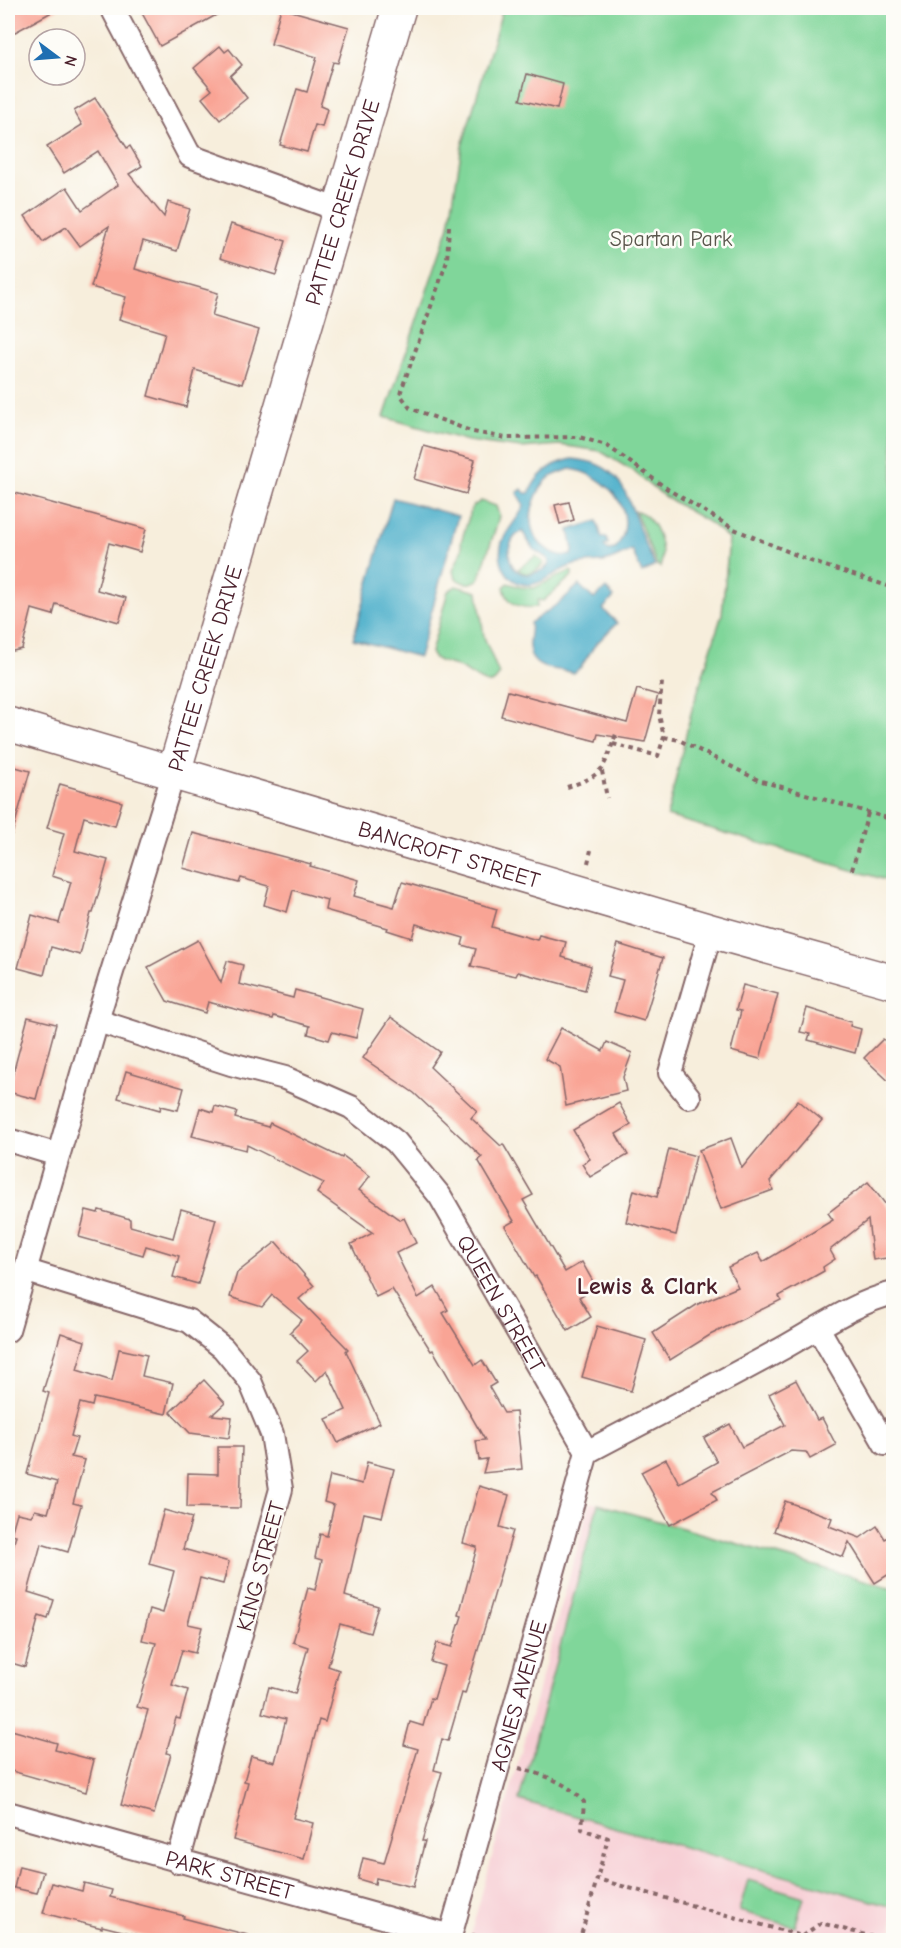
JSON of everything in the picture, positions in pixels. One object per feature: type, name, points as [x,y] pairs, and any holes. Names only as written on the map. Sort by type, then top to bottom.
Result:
[{"type":"street","points":[[112,8],[190,156],[339,210]]},
{"type":"street","name":"PATTEE CREEK DRIVE","points":[[8,1330],[399,8]]},
{"type":"street","name":"BANCROFT STREET","points":[[8,724],[711,931],[894,982]]},
{"type":"street","points":[[689,1097],[670,1073],[711,931]]},
{"type":"street","name":"QUEEN STREET","points":[[98,1021],[231,1064],[285,1078],[351,1107],[396,1142],[440,1196],[587,1452]]},
{"type":"street","points":[[8,1140],[58,1155]]},
{"type":"street","name":"KING STREET","points":[[24,1270],[189,1321],[223,1348],[250,1382],[272,1434],[281,1489],[178,1862]]},
{"type":"street","points":[[587,1452],[859,1306],[894,1293]]},
{"type":"street","points":[[818,1328],[885,1444]]},
{"type":"street","name":"AGNES AVENUE","points":[[457,1937],[587,1452]]},
{"type":"street","name":"PARK STREET","points":[[8,1814],[457,1937]]},
{"type":"path","points":[[449,226],[447,261],[400,394],[410,408],[473,432],[506,438],[579,437],[606,446],[669,490],[734,529],[813,562],[894,588]]},
{"type":"path","points":[[612,744],[658,756],[664,737],[659,716],[662,682]]},
{"type":"path","points":[[607,798],[602,771],[616,734]]},
{"type":"path","points":[[664,737],[679,740],[758,780],[894,820]]},
{"type":"path","points":[[567,786],[587,781],[602,771]]},
{"type":"path","points":[[852,870],[868,813]]},
{"type":"path","points":[[588,863],[591,850]]},
{"type":"path","points":[[519,1768],[547,1776],[574,1791],[584,1802],[582,1829],[608,1838],[578,1941]]},
{"type":"path","points":[[597,1879],[802,1936],[821,1923],[884,1941]]},
{"type":"path","points":[[457,1937],[490,1941]]},
{"type":"shaded area","points":[[590,1502],[893,1588],[893,1940],[469,1940]]},
{"type":"green space","name":"Spartan Park","points":[[503,8],[893,8],[893,882],[667,816],[691,713],[722,614],[729,539],[710,523],[665,497],[633,471],[600,451],[560,445],[521,448],[468,441],[384,417],[449,226],[462,146]]},
{"type":"green space","points":[[481,501],[496,506],[498,521],[479,579],[467,583],[459,581],[453,571],[462,549],[461,542],[472,507]]},
{"type":"green space","points":[[635,511],[648,518],[658,533],[662,551],[660,567],[657,565]]},
{"type":"green space","points":[[536,556],[544,563],[539,569],[525,573],[518,569]]},
{"type":"green space","points":[[570,571],[572,576],[543,601],[538,600],[537,607],[515,605],[508,598],[504,587],[508,583],[534,588]]},
{"type":"green space","points":[[456,586],[478,592],[484,637],[499,674],[491,683],[481,681],[458,667],[438,660],[431,652],[448,591]]},
{"type":"green space","points":[[598,1504],[893,1588],[893,1907],[519,1800]]},
{"type":"green space","points":[[748,1880],[804,1897],[795,1927],[739,1911]]},
{"type":"water","points":[[572,459],[599,465],[616,478],[628,497],[655,566],[642,573],[632,550],[607,561],[571,566],[534,584],[518,582],[506,573],[500,550],[504,537],[524,506],[517,493],[522,489],[525,493],[529,493],[536,480],[546,470]],"holes":[[[570,469],[584,472],[597,479],[617,498],[623,510],[625,522],[623,536],[615,549],[608,550],[604,546],[608,544],[606,537],[602,538],[597,521],[569,530],[572,555],[553,553],[542,545],[534,534],[531,515],[540,489],[550,477]],[[522,531],[533,549],[548,559],[549,564],[544,569],[527,574],[514,567],[509,552],[515,537]]]},
{"type":"water","points":[[393,498],[458,516],[419,657],[353,639]]},
{"type":"water","points":[[579,585],[594,599],[606,588],[614,597],[603,609],[617,623],[595,645],[581,667],[574,673],[540,666],[531,656],[530,623],[559,603]]},
{"type":"building","points":[[8,8],[59,8],[8,36]]},
{"type":"building","points":[[152,8],[229,8],[160,46],[142,13]]},
{"type":"building","points":[[281,8],[349,27],[338,63],[333,62],[320,106],[327,109],[322,127],[315,125],[307,152],[280,145],[297,89],[307,92],[317,57],[271,44]]},
{"type":"building","points":[[220,46],[225,52],[229,49],[242,65],[230,76],[247,98],[220,120],[202,98],[212,90],[194,68]]},
{"type":"building","points":[[527,74],[563,84],[557,109],[520,100]]},
{"type":"building","points":[[95,98],[127,148],[130,146],[142,166],[129,174],[164,217],[168,202],[190,209],[177,251],[143,241],[135,269],[218,293],[212,316],[259,330],[242,384],[195,370],[186,407],[148,396],[165,333],[119,319],[126,297],[91,287],[109,226],[80,246],[66,227],[43,242],[25,216],[67,187],[82,210],[118,185],[98,151],[64,173],[47,147],[82,125],[74,111]]},
{"type":"building","points":[[231,224],[286,241],[276,275],[220,258]]},
{"type":"building","points":[[424,446],[475,460],[466,494],[414,479]]},
{"type":"building","points":[[8,491],[146,529],[140,552],[109,543],[97,590],[126,598],[119,622],[56,604],[53,615],[32,609],[22,649],[8,652]]},
{"type":"building","points":[[569,502],[574,520],[560,524],[555,505]]},
{"type":"building","points":[[637,689],[658,695],[645,742],[598,734],[596,741],[501,716],[508,691],[627,723]]},
{"type":"building","points":[[8,765],[30,771],[12,834],[8,834]]},
{"type":"building","points":[[60,784],[122,802],[115,826],[84,817],[75,851],[108,860],[80,955],[51,947],[44,975],[18,968],[32,915],[59,923],[71,882],[52,876],[64,833],[47,828]]},
{"type":"building","points":[[193,833],[311,864],[310,866],[359,880],[354,896],[394,907],[402,882],[497,909],[492,927],[537,940],[539,935],[566,942],[562,957],[591,966],[585,990],[518,972],[516,976],[471,966],[476,949],[462,945],[464,938],[416,924],[412,938],[387,930],[388,928],[325,910],[327,900],[293,890],[287,912],[264,905],[269,886],[241,878],[239,883],[183,868]]},
{"type":"building","points":[[198,940],[221,983],[227,961],[243,965],[239,984],[293,998],[295,990],[363,1009],[356,1038],[332,1032],[329,1040],[308,1034],[310,1026],[274,1016],[273,1019],[208,1002],[205,1013],[167,1001],[148,967]]},
{"type":"building","points":[[618,944],[663,958],[644,1021],[614,1012],[623,980],[608,976]]},
{"type":"building","points":[[743,985],[778,994],[760,1059],[731,1051],[741,1011],[736,1010]]},
{"type":"building","points":[[807,1008],[851,1022],[850,1026],[861,1029],[855,1053],[808,1040],[810,1034],[800,1032]]},
{"type":"building","points":[[28,1017],[56,1024],[36,1099],[8,1092]]},
{"type":"building","points":[[391,1017],[440,1052],[430,1067],[477,1111],[471,1118],[501,1146],[503,1144],[533,1195],[523,1200],[565,1272],[582,1262],[596,1287],[579,1297],[591,1317],[568,1331],[505,1226],[514,1221],[478,1160],[482,1157],[414,1093],[363,1058]]},
{"type":"building","points":[[561,1028],[603,1051],[607,1042],[632,1053],[623,1077],[626,1091],[566,1106],[560,1067],[545,1059]]},
{"type":"building","points":[[883,1039],[894,1049],[894,1086],[864,1058]]},
{"type":"building","points":[[126,1071],[184,1088],[178,1110],[161,1106],[160,1110],[118,1098]]},
{"type":"building","points":[[798,1100],[822,1120],[770,1181],[773,1190],[721,1209],[699,1150],[731,1138],[742,1168]]},
{"type":"building","points":[[619,1103],[631,1125],[616,1134],[628,1155],[590,1177],[582,1164],[590,1159],[573,1130]]},
{"type":"building","points":[[215,1106],[237,1112],[235,1118],[268,1127],[270,1123],[342,1158],[343,1156],[370,1176],[359,1190],[400,1220],[404,1218],[416,1243],[396,1253],[418,1298],[435,1287],[448,1310],[443,1313],[475,1365],[482,1360],[496,1383],[489,1387],[504,1413],[516,1412],[522,1469],[483,1473],[487,1459],[479,1460],[476,1441],[485,1440],[433,1350],[431,1351],[392,1289],[376,1297],[351,1244],[373,1233],[317,1193],[324,1183],[247,1145],[246,1150],[192,1136],[200,1108],[213,1112]]},
{"type":"building","points":[[669,1149],[696,1156],[676,1235],[626,1222],[634,1190],[657,1197]]},
{"type":"building","points":[[868,1182],[894,1215],[894,1257],[873,1260],[868,1220],[830,1250],[835,1259],[823,1267],[824,1271],[779,1296],[781,1300],[710,1335],[670,1360],[653,1333],[698,1304],[738,1287],[728,1267],[758,1253],[763,1262],[833,1220],[828,1213]]},
{"type":"building","points":[[181,1209],[216,1219],[198,1284],[173,1277],[179,1256],[146,1246],[143,1255],[79,1237],[86,1210],[98,1213],[99,1210],[130,1219],[130,1226],[173,1238]]},
{"type":"building","points":[[276,1242],[314,1286],[299,1299],[348,1349],[346,1351],[380,1423],[338,1443],[326,1419],[346,1410],[327,1370],[316,1381],[297,1361],[308,1351],[290,1332],[302,1320],[272,1295],[262,1307],[230,1297],[237,1273]]},
{"type":"building","points":[[597,1326],[646,1340],[631,1391],[582,1377]]},
{"type":"building","points":[[61,1333],[85,1341],[77,1370],[112,1381],[119,1349],[147,1355],[142,1376],[173,1383],[166,1414],[94,1398],[92,1406],[80,1403],[71,1436],[77,1438],[71,1457],[85,1460],[73,1503],[81,1505],[68,1552],[41,1544],[28,1592],[54,1600],[48,1619],[39,1616],[25,1667],[8,1662],[8,1567],[16,1535],[11,1534],[17,1513],[31,1516],[35,1510],[48,1513],[57,1482],[27,1474],[49,1393],[43,1391]]},
{"type":"building","points":[[204,1380],[225,1403],[212,1415],[232,1417],[229,1438],[190,1433],[170,1412]]},
{"type":"building","points":[[796,1380],[817,1420],[822,1418],[836,1445],[810,1459],[806,1452],[791,1451],[712,1492],[717,1500],[670,1525],[641,1472],[666,1459],[679,1483],[717,1462],[704,1438],[730,1424],[742,1447],[785,1425],[769,1394]]},
{"type":"building","points":[[218,1447],[242,1447],[240,1508],[187,1507],[188,1473],[218,1474]]},
{"type":"building","points":[[367,1462],[394,1469],[382,1517],[364,1513],[345,1596],[378,1606],[370,1633],[340,1624],[328,1666],[339,1670],[325,1722],[319,1720],[293,1818],[313,1823],[304,1859],[233,1840],[248,1782],[244,1781],[251,1756],[275,1762],[286,1719],[262,1713],[269,1687],[295,1694],[308,1647],[293,1642],[308,1588],[315,1590],[322,1560],[315,1558],[320,1534],[327,1536],[334,1505],[324,1502],[330,1476],[362,1484]]},
{"type":"building","points":[[479,1486],[509,1495],[500,1527],[513,1531],[465,1694],[462,1693],[448,1741],[442,1739],[434,1770],[442,1772],[422,1841],[425,1841],[413,1887],[376,1878],[375,1884],[358,1879],[363,1858],[384,1863],[418,1749],[404,1745],[410,1722],[423,1726],[444,1666],[431,1662],[437,1643],[452,1647],[462,1616],[459,1615],[477,1547],[463,1543]]},
{"type":"building","points":[[785,1501],[832,1518],[829,1526],[860,1538],[877,1526],[885,1539],[894,1534],[894,1571],[875,1583],[849,1542],[843,1557],[774,1531]]},
{"type":"building","points":[[164,1510],[192,1518],[183,1549],[229,1562],[223,1584],[200,1578],[188,1624],[202,1627],[195,1653],[182,1650],[172,1685],[188,1690],[180,1719],[176,1718],[166,1753],[171,1754],[154,1814],[121,1805],[148,1710],[137,1707],[156,1643],[142,1640],[150,1609],[163,1613],[174,1571],[149,1564]]},
{"type":"building","points":[[8,1729],[57,1743],[55,1750],[94,1760],[86,1792],[8,1770]]},
{"type":"building","points":[[19,1866],[43,1872],[37,1893],[14,1888]]},
{"type":"building","points":[[52,1883],[82,1891],[84,1883],[112,1890],[110,1897],[248,1935],[247,1941],[162,1941],[43,1913]]},
{"type":"district","name":"Lewis & Clark","points":[[647,1286]]}]
